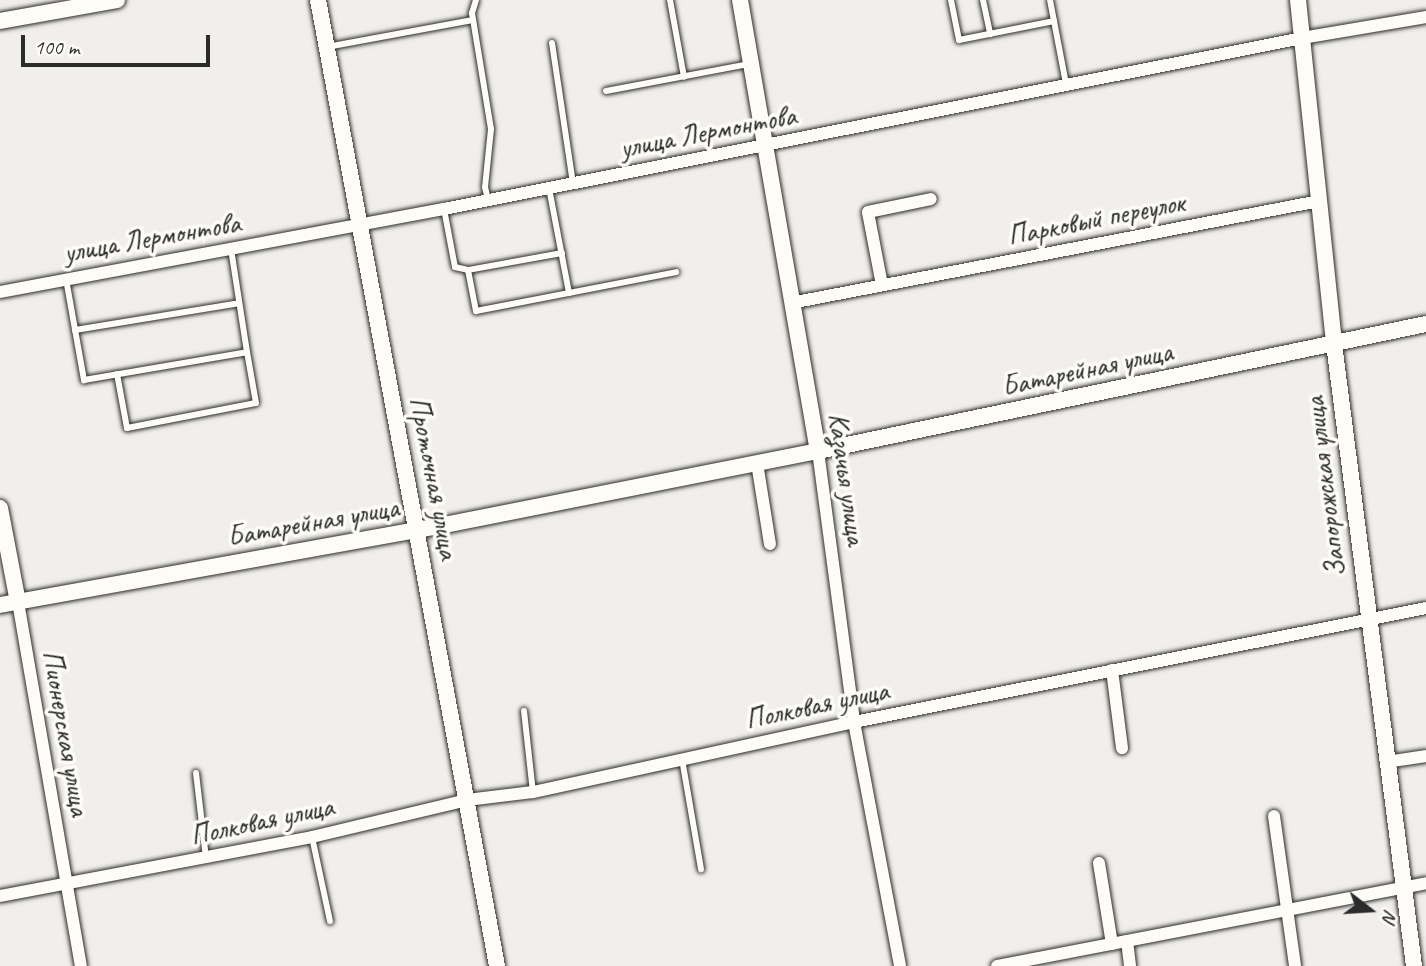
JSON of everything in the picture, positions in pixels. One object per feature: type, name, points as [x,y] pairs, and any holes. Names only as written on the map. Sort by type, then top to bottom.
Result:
[{"type":"street","points":[[0,22],[117,0]]},
{"type":"street","name":"Проточная улица","points":[[318,0],[497,966]]},
{"type":"street","name":"Казачья улица","points":[[740,0],[818,451],[855,722],[900,966]]},
{"type":"street","name":"Запорожская улица","points":[[1298,0],[1334,344],[1367,619],[1414,966]]},
{"type":"street","name":"улица Лермонтова","points":[[0,292],[573,184],[1302,38],[1426,17]]},
{"type":"street","points":[[882,285],[868,212],[930,199]]},
{"type":"street","name":"Парковый переулок","points":[[791,303],[1320,201]]},
{"type":"street","name":"Батарейная улица","points":[[0,605],[418,530],[818,451],[1426,324]]},
{"type":"street","points":[[757,463],[770,544]]},
{"type":"street","name":"Пионерская улица","points":[[0,508],[81,966]]},
{"type":"street","name":"Полковая улица","points":[[0,896],[312,837],[467,800],[533,792],[855,722],[1426,608]]},
{"type":"street","points":[[1112,670],[1122,748]]},
{"type":"street","points":[[1386,762],[1426,756]]},
{"type":"street","points":[[1274,816],[1295,966]]},
{"type":"street","points":[[1099,863],[1112,944]]},
{"type":"street","points":[[997,966],[1426,883]]},
{"type":"street","points":[[1127,941],[1130,966]]},
{"type":"lane","points":[[476,0],[473,20],[491,129],[485,187],[488,200]]},
{"type":"lane","points":[[670,0],[684,77]]},
{"type":"lane","points":[[951,0],[959,40],[1054,21]]},
{"type":"lane","points":[[983,0],[990,34]]},
{"type":"lane","points":[[1051,0],[1066,86]]},
{"type":"lane","points":[[327,47],[473,20]]},
{"type":"lane","points":[[552,43],[573,184]]},
{"type":"lane","points":[[606,91],[751,64]]},
{"type":"lane","points":[[549,188],[569,293]]},
{"type":"lane","points":[[444,209],[455,267],[468,270],[562,253]]},
{"type":"lane","points":[[117,374],[127,428],[256,403],[231,249]]},
{"type":"lane","points":[[468,270],[476,311],[676,272]]},
{"type":"lane","points":[[66,278],[84,380],[247,352]]},
{"type":"lane","points":[[75,330],[239,303]]},
{"type":"lane","points":[[524,711],[533,792]]},
{"type":"lane","points":[[682,760],[701,869]]},
{"type":"lane","points":[[196,773],[206,858]]},
{"type":"lane","points":[[312,837],[330,921]]}]
